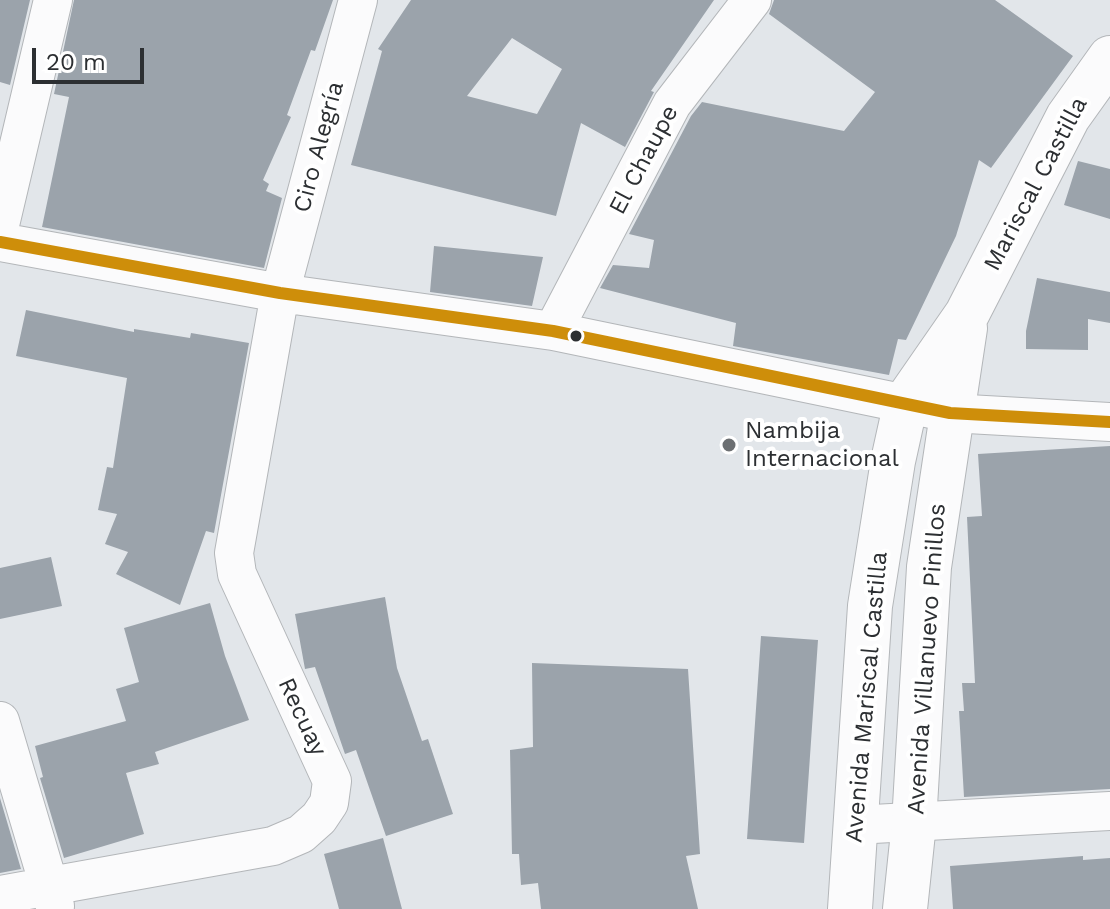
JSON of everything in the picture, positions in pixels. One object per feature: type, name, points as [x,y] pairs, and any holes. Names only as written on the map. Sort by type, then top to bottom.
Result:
[{"type":"street","points":[[0,225],[53,0]]},
{"type":"street","name":"Ciro Alegría","points":[[280,293],[358,0]]},
{"type":"street","name":"El Chaupe","points":[[553,331],[672,104],[752,0]]},
{"type":"street","name":"Mariscal Castilla","points":[[967,314],[1068,117],[1110,58]]},
{"type":"street","points":[[0,242],[280,293],[553,331],[950,413],[1110,422]]},
{"type":"street","name":"Recuay","points":[[0,895],[52,897],[273,846],[301,834],[319,818],[329,803],[332,781],[237,574],[234,553],[280,293]]},
{"type":"street","name":"Avenida Mariscal Castilla","points":[[850,909],[870,606],[893,461],[906,402],[967,314]]},
{"type":"street","name":"Avenida Villanuevo Pinillos","points":[[905,909],[914,823],[929,567],[967,314]]},
{"type":"street","points":[[0,721],[52,897]]},
{"type":"street","points":[[855,825],[1110,811]]},
{"type":"building","points":[[0,0],[30,0],[10,85],[0,82]]},
{"type":"building","points":[[74,0],[333,0],[287,115],[291,117],[263,180],[269,184],[266,191],[282,198],[264,268],[42,227],[69,97],[54,94]]},
{"type":"building","points":[[411,0],[714,0],[651,91],[654,92],[625,147],[581,123],[556,216],[351,165],[382,51],[378,49]],"holes":[[[512,38],[562,69],[537,114],[467,96]]]},
{"type":"building","points":[[774,0],[995,0],[1073,56],[991,168],[979,160],[956,236],[906,340],[898,339],[889,375],[733,346],[736,323],[600,288],[613,265],[649,268],[654,240],[629,234],[691,116],[702,102],[844,131],[875,92],[769,14]]},
{"type":"building","points":[[1078,161],[1110,169],[1110,219],[1064,205]]},
{"type":"building","points":[[434,246],[543,257],[532,306],[430,292]]},
{"type":"building","points":[[1037,278],[1110,292],[1110,323],[1088,319],[1088,350],[1026,349],[1026,331]]},
{"type":"building","points":[[26,310],[134,332],[134,329],[190,338],[191,333],[249,343],[214,533],[206,531],[180,605],[116,574],[128,552],[105,544],[117,514],[98,510],[107,467],[113,468],[127,378],[16,356]]},
{"type":"building","points":[[1110,446],[1110,789],[964,797],[959,711],[964,711],[962,683],[975,683],[967,517],[982,516],[978,454]]},
{"type":"building","points":[[51,557],[62,606],[0,619],[0,568]]},
{"type":"building","points":[[385,597],[397,668],[422,741],[428,739],[453,814],[386,836],[356,750],[345,754],[315,667],[305,669],[295,614]]},
{"type":"building","points":[[210,603],[225,656],[249,720],[155,752],[159,764],[126,773],[144,834],[64,858],[40,778],[43,777],[35,746],[126,721],[116,689],[139,682],[124,628]]},
{"type":"building","points":[[761,636],[818,640],[804,843],[747,839]]},
{"type":"building","points":[[532,663],[688,669],[700,854],[686,856],[698,909],[541,909],[538,883],[521,885],[519,854],[512,854],[510,750],[533,747]]},
{"type":"building","points":[[0,798],[21,869],[0,873]]},
{"type":"building","points":[[383,838],[402,909],[339,909],[324,854]]},
{"type":"building","points":[[1083,856],[1083,860],[1110,858],[1110,909],[953,909],[950,866]]},
{"type":"transit line","points":[[0,242],[280,293],[553,331],[950,413],[1110,422]]},
{"type":"place","name":"Nambija Internacional","points":[[729,445]]}]
